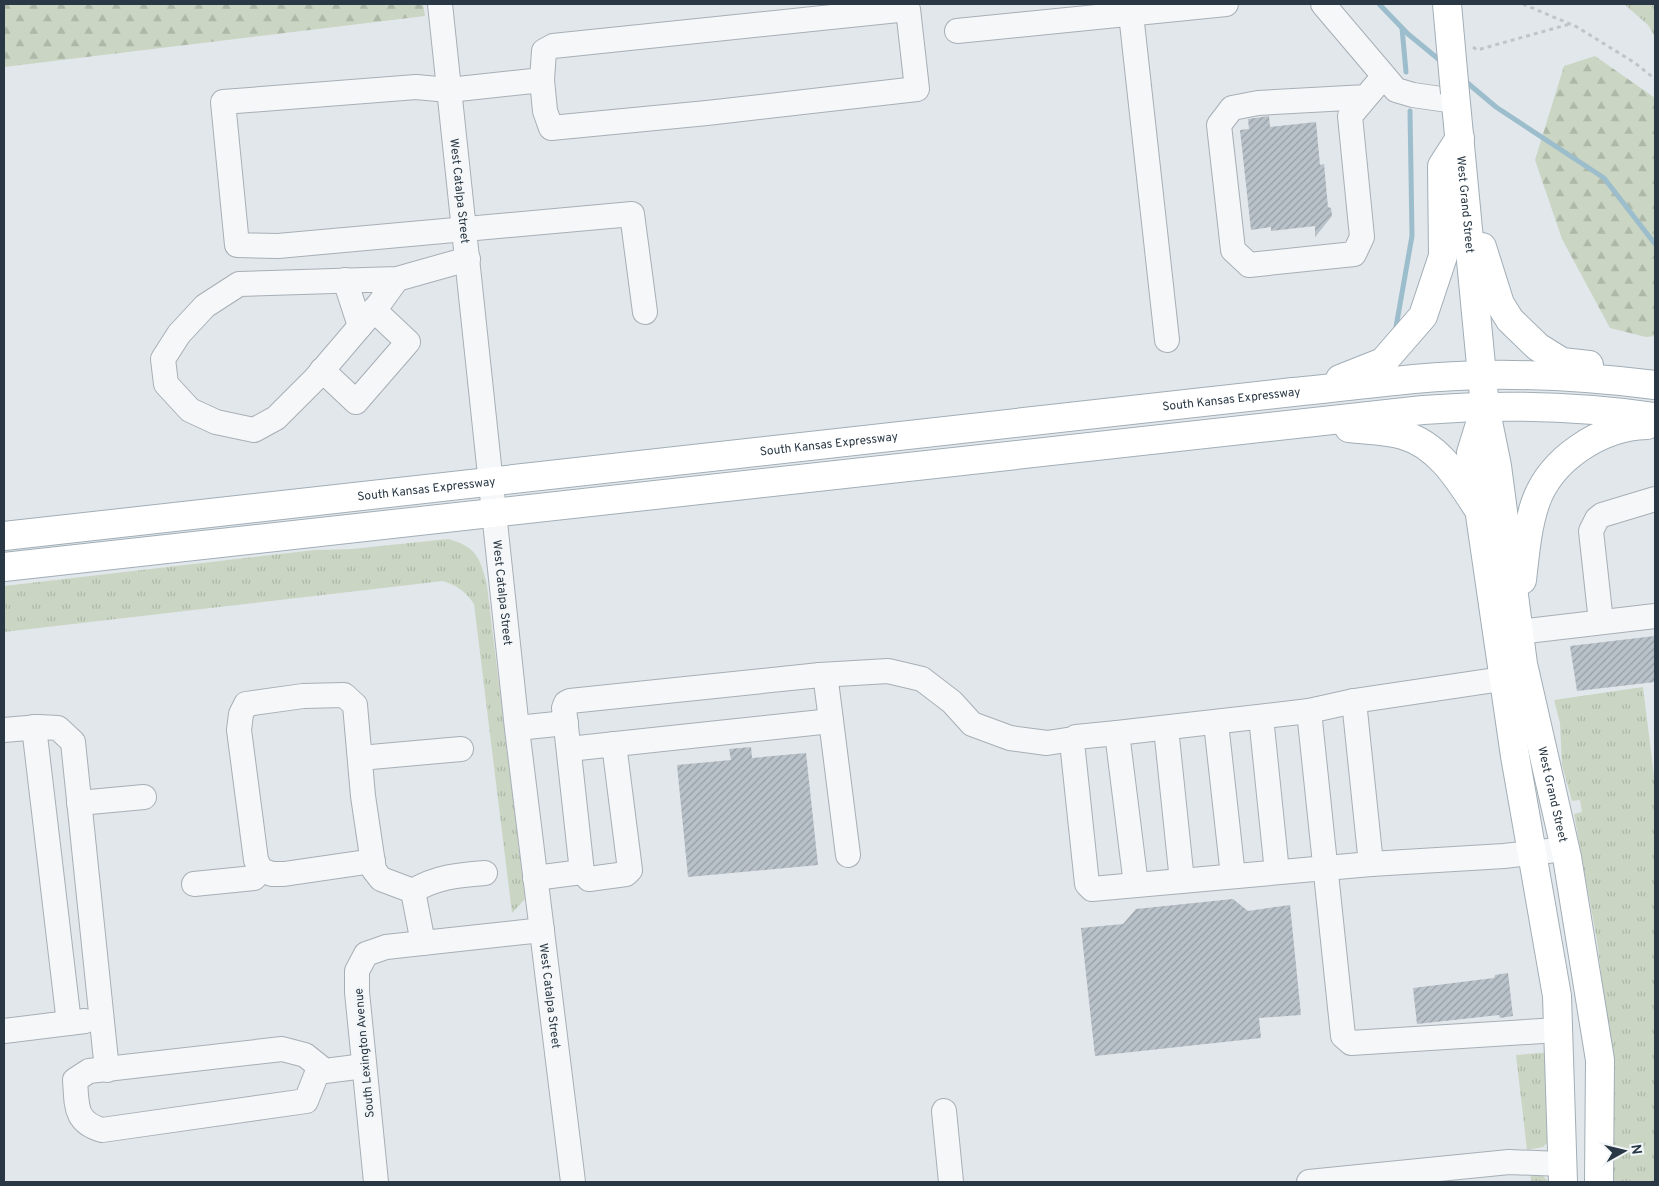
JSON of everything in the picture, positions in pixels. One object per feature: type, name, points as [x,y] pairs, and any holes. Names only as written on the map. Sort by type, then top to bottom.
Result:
[{"type":"main road","name":"West Grand Street","points":[[1447,4],[1485,407],[1497,466],[1518,625],[1515,677],[1532,853],[1557,996],[1562,1173]]},
{"type":"main road","points":[[1460,138],[1473,216],[1500,304],[1510,320],[1538,347],[1562,362],[1642,371],[1655,376]]},
{"type":"main road","points":[[1293,392],[1340,379],[1383,362],[1423,316],[1443,256],[1442,166],[1460,138]]},
{"type":"main road","name":"South Kansas Expressway","points":[[4,536],[492,483],[1293,392],[1482,375],[1569,377],[1655,385]]},
{"type":"main road","name":"West Grand Street","points":[[1485,407],[1471,453],[1481,513],[1515,677],[1566,849],[1600,1060],[1599,1182]]},
{"type":"main road","points":[[4,567],[1423,410],[1485,407],[1583,409],[1655,417]]},
{"type":"main road","points":[[1308,422],[1403,435],[1422,444],[1438,456],[1458,477],[1481,513]]},
{"type":"main road","points":[[1518,625],[1530,519],[1535,502],[1550,476],[1570,456],[1607,433],[1631,425],[1655,424]]},
{"type":"street","name":"West Catalpa Street","points":[[440,4],[496,514],[517,728],[573,1182]]},
{"type":"street","points":[[956,31],[1226,4]]},
{"type":"street","points":[[1323,4],[1396,90],[1413,95],[1455,97]]},
{"type":"street","points":[[908,9],[917,89],[707,113],[551,128],[545,111],[542,80],[544,51],[553,46],[908,9]]},
{"type":"street","points":[[1131,14],[1167,340]]},
{"type":"street","points":[[1366,97],[1258,103],[1240,106],[1232,108],[1218,125],[1233,250],[1249,264],[1354,254],[1362,237],[1350,116],[1383,77]]},
{"type":"street","points":[[542,80],[449,90],[416,87],[223,102],[237,245],[278,246],[632,214],[645,312]]},
{"type":"street","points":[[397,279],[367,318],[322,370],[276,418],[254,430],[216,422],[190,410],[166,384],[164,359],[179,334],[205,306],[240,284],[397,279],[468,259]]},
{"type":"street","points":[[322,370],[356,402],[408,342],[367,318],[345,280]]},
{"type":"street","points":[[1601,622],[1591,531],[1597,519],[1602,515],[1655,499]]},
{"type":"street","points":[[1518,625],[1601,622],[1655,616]]},
{"type":"street","points":[[614,744],[630,870],[626,874],[589,878],[582,872],[564,708],[570,701],[820,675],[888,671],[922,679],[952,702],[972,724],[1010,738],[1047,744],[1073,738],[1309,711],[1354,701],[1515,677]]},
{"type":"street","points":[[820,675],[826,681],[848,855]]},
{"type":"street","points":[[373,861],[278,874],[261,870],[256,860],[239,730],[241,714],[246,704],[303,696],[344,695],[355,705],[360,758],[373,861],[374,870],[381,879],[413,891]]},
{"type":"street","points":[[1354,701],[1371,864]]},
{"type":"street","points":[[1309,711],[1327,868],[1343,1036],[1346,1040],[1351,1043],[1558,1030]]},
{"type":"street","points":[[1262,717],[1278,872]]},
{"type":"street","points":[[569,749],[831,721]]},
{"type":"street","points":[[517,728],[566,723]]},
{"type":"street","points":[[1216,723],[1233,876]]},
{"type":"street","points":[[34,727],[69,1023]]},
{"type":"street","points":[[4,730],[34,727],[58,728],[73,742],[107,1070]]},
{"type":"street","points":[[1166,728],[1182,881]]},
{"type":"street","points":[[1117,733],[1136,885]]},
{"type":"street","points":[[1073,738],[1087,884],[1092,889],[1566,849]]},
{"type":"street","points":[[360,758],[461,749]]},
{"type":"street","points":[[80,803],[144,797]]},
{"type":"street","points":[[194,884],[254,878],[261,870]]},
{"type":"street","points":[[535,878],[582,872]]},
{"type":"street","points":[[413,891],[428,881],[447,876],[485,873]]},
{"type":"street","points":[[413,891],[423,943]]},
{"type":"street","name":"South Lexington Avenue","points":[[376,1182],[357,992],[357,971],[366,954],[386,947],[542,930]]},
{"type":"street","points":[[4,1032],[102,1019]]},
{"type":"street","points":[[319,1068],[306,1101],[102,1130],[88,1126],[80,1117],[75,1080],[89,1072],[282,1049],[305,1055],[325,1071],[364,1066]]},
{"type":"street","points":[[944,1111],[951,1182]]},
{"type":"street","points":[[1309,1182],[1509,1162],[1562,1173]]},
{"type":"path","points":[[1523,4],[1570,24],[1635,63],[1655,79]]},
{"type":"path","points":[[1469,45],[1477,50],[1570,24]]},
{"type":"green space","points":[[4,4],[423,4],[425,16],[4,67]]},
{"type":"green space","points":[[1624,4],[1655,4],[1655,37],[1648,25]]},
{"type":"green space","points":[[1595,56],[1655,98],[1655,336],[1646,337],[1610,328],[1562,239],[1535,160],[1564,66]]},
{"type":"green space","points":[[448,539],[472,550],[480,562],[487,586],[525,899],[512,913],[474,604],[457,587],[443,581],[4,632],[4,586],[315,550],[352,549]]},
{"type":"green space","points":[[1643,687],[1655,784],[1655,1182],[1606,1182],[1610,1047],[1597,941],[1574,814],[1582,812],[1580,800],[1572,801],[1562,765],[1560,723],[1554,700]]},
{"type":"green space","points":[[1553,1052],[1552,1138],[1543,1147],[1527,1150],[1516,1055]]},
{"type":"green space","points":[[1530,1170],[1541,1174],[1549,1182],[1531,1182]]},
{"type":"building","points":[[1269,116],[1270,127],[1316,122],[1320,165],[1324,164],[1328,207],[1331,208],[1332,216],[1315,237],[1315,226],[1271,231],[1271,227],[1251,230],[1240,130],[1249,129],[1248,119]]},
{"type":"building","points":[[1655,636],[1655,682],[1577,691],[1570,646]]},
{"type":"building","points":[[751,747],[752,758],[806,753],[818,865],[688,877],[677,765],[731,760],[729,749]]},
{"type":"building","points":[[1233,899],[1248,911],[1290,905],[1301,1015],[1259,1018],[1261,1038],[1095,1056],[1081,928],[1123,924],[1136,909]]},
{"type":"building","points":[[1508,973],[1513,1016],[1500,1018],[1499,1015],[1417,1024],[1413,988],[1494,978],[1495,975]]},
{"type":"waterway","points":[[1379,4],[1408,34],[1442,62]]},
{"type":"waterway","points":[[1402,28],[1406,72]]},
{"type":"waterway","points":[[1464,80],[1496,107],[1604,178],[1655,244]]},
{"type":"waterway","points":[[1396,327],[1412,236],[1410,111]]}]
